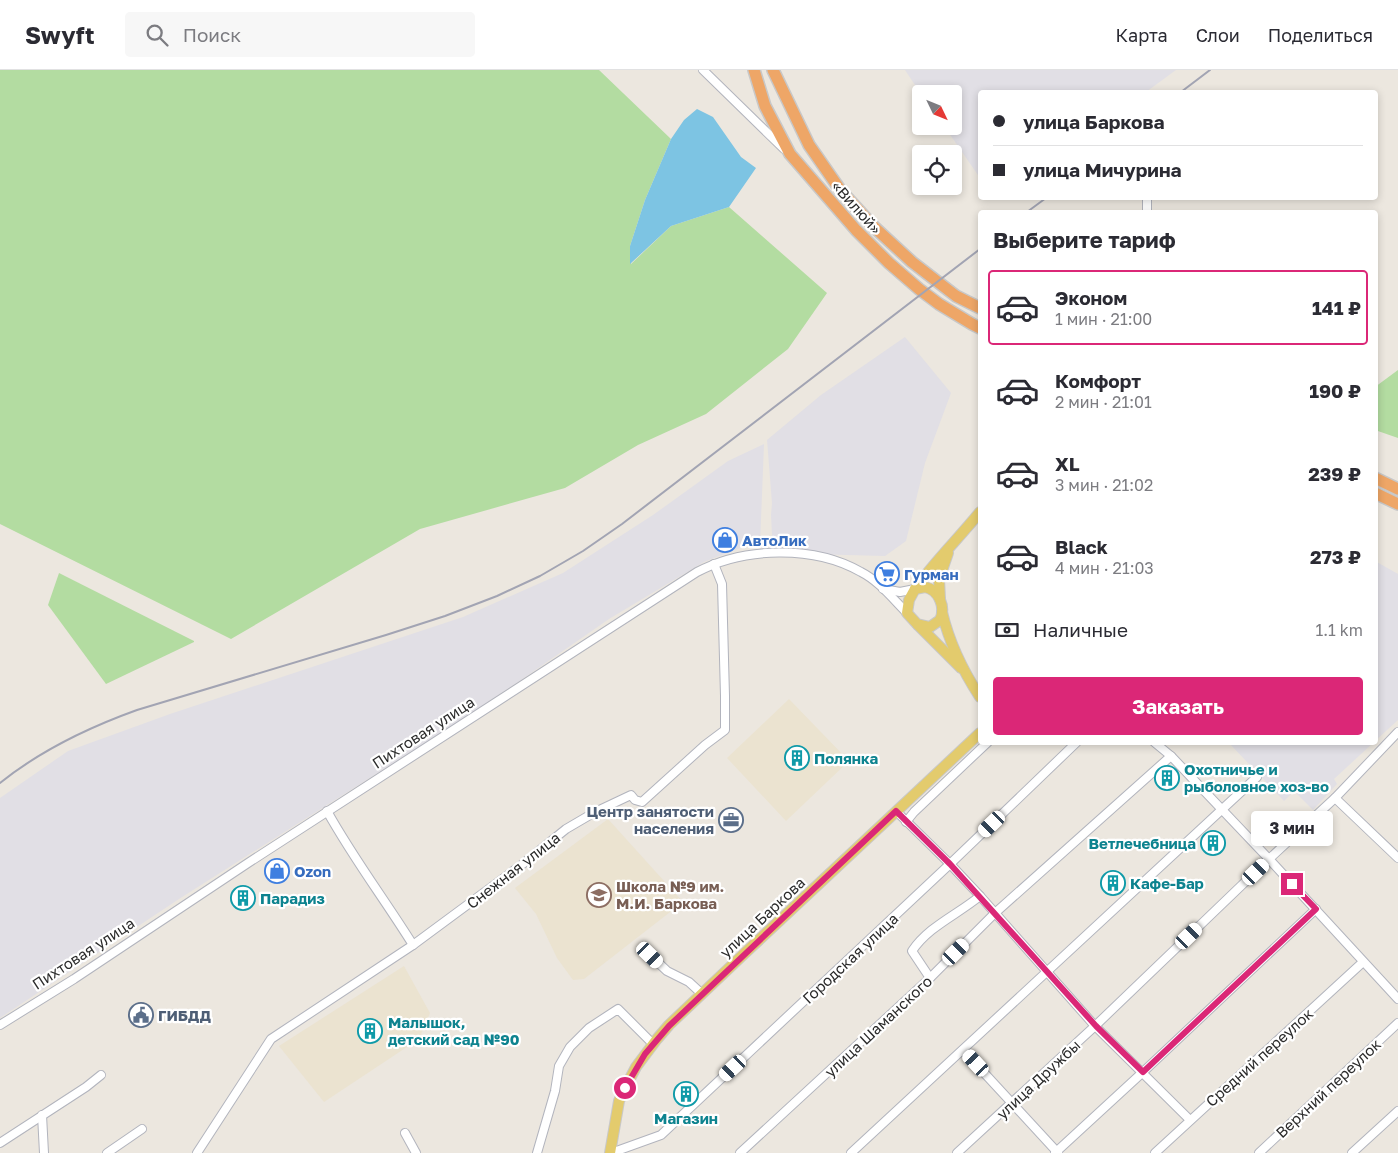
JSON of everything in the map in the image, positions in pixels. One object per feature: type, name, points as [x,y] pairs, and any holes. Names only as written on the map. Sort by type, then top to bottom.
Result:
[{"type":"highway","name":"«Вилюй»","points":[[754,70],[765,106],[790,154],[856,230],[889,263],[919,289],[939,304],[978,327]]},
{"type":"highway","name":"«Вилюй»","points":[[772,70],[809,145],[841,191],[874,227],[912,262],[956,296],[978,307]]},
{"type":"highway","points":[[1378,479],[1398,489]]},
{"type":"highway","points":[[1378,494],[1398,504]]},
{"type":"main road","points":[[964,670],[907,613],[909,600],[915,589],[934,564],[978,514]]},
{"type":"main road","points":[[950,547],[939,579],[942,612],[949,637],[964,670],[978,694]]},
{"type":"main road","points":[[915,589],[930,588],[936,592],[940,599]]},
{"type":"main road","points":[[917,624],[927,627],[933,626],[940,620],[942,612]]},
{"type":"main road","name":"улица Баркова","points":[[610,1153],[619,1101],[634,1071],[653,1044],[702,994],[978,734]]},
{"type":"street","points":[[703,70],[790,154]]},
{"type":"street","name":"Пихтовая улица","points":[[0,1025],[74,979],[137,936],[697,572],[714,564],[739,557],[776,552],[806,554],[844,563],[865,574],[907,613]]},
{"type":"street","name":"Снежная улица","points":[[197,1153],[271,1039],[413,945],[524,863],[566,829],[631,794],[635,800],[642,802],[705,745],[725,730],[726,696],[722,584],[714,564]]},
{"type":"street","points":[[882,588],[900,592],[915,589]]},
{"type":"street","name":"улица Дружбы","points":[[957,1153],[1096,1026],[1335,798],[1398,732]]},
{"type":"street","points":[[906,822],[914,812],[985,745]]},
{"type":"street","name":"Городская улица","points":[[610,1153],[661,1136],[1074,745]]},
{"type":"street","points":[[1158,745],[1171,756],[1269,859],[1398,999]]},
{"type":"street","name":"улица Шаманского","points":[[740,1153],[930,978],[995,913],[1171,756]]},
{"type":"street","points":[[852,1153],[1257,777]]},
{"type":"street","points":[[1335,798],[1398,858]]},
{"type":"street","points":[[896,811],[980,896],[1096,1026],[1190,1120]]},
{"type":"street","points":[[327,812],[413,945]]},
{"type":"street","points":[[930,978],[912,951],[939,924],[980,896]]},
{"type":"street","points":[[963,1050],[1056,1152],[1316,909]]},
{"type":"street","points":[[650,955],[667,972],[689,982],[702,994]]},
{"type":"street","name":"Средний переулок","points":[[1155,1153],[1363,962]]},
{"type":"street","points":[[537,1153],[555,1091],[559,1066],[570,1047],[589,1028],[618,1009],[653,1044]]},
{"type":"street","name":"Верхний переулок","points":[[1259,1153],[1398,1023]]},
{"type":"street","points":[[0,1143],[86,1087],[101,1074]]},
{"type":"street","points":[[1352,1153],[1398,1111]]},
{"type":"street","points":[[42,1115],[44,1153]]},
{"type":"street","points":[[107,1153],[142,1129]]},
{"type":"street","points":[[406,1133],[416,1153]]},
{"type":"shaded area","points":[[905,70],[1176,70],[1149,90],[978,90],[978,175],[962,152],[962,145],[957,145],[950,135],[962,135],[962,85],[915,85]]},
{"type":"shaded area","points":[[905,337],[951,393],[925,463],[906,541],[885,556],[770,553],[772,503],[767,440],[821,395]]},
{"type":"shaded area","points":[[764,444],[760,545],[740,548],[704,562],[609,619],[431,739],[179,899],[0,1018],[0,798],[68,751],[170,714],[463,617],[563,573],[653,515],[728,461]]},
{"type":"shaded area","points":[[1378,563],[1398,574],[1398,720],[1378,738]]},
{"type":"shaded area","points":[[789,699],[849,761],[786,821],[727,758]]},
{"type":"shaded area","points":[[1231,745],[1371,745],[1334,779],[1337,784],[1313,810],[1294,791],[1284,801]]},
{"type":"shaded area","name":"Школа №9 им. М.И. Баркова","points":[[608,819],[683,902],[584,979],[573,980],[557,958],[536,914],[515,888]]},
{"type":"shaded area","points":[[404,966],[430,1013],[419,1039],[324,1102],[279,1046]]},
{"type":"green space","points":[[0,70],[599,70],[671,139],[645,200],[630,246],[631,264],[671,226],[729,207],[827,293],[788,349],[706,414],[638,445],[565,488],[420,529],[231,639],[0,524]]},
{"type":"green space","points":[[1398,370],[1398,438],[1378,431],[1378,385]]},
{"type":"green space","points":[[59,573],[194,642],[106,684],[48,605]]},
{"type":"water","points":[[697,109],[713,117],[741,157],[756,168],[729,207],[671,226],[630,264],[630,246],[645,200],[671,139],[684,120]]},
{"type":"railway","points":[[1184,90],[1210,70]]},
{"type":"railway","points":[[1030,210],[1043,200]]},
{"type":"railway","points":[[0,783],[48,750],[82,732],[118,717],[445,616],[497,596],[540,576],[583,551],[622,524],[978,251]]},
{"type":"place","name":"АвтоЛик","points":[[725,540]]},
{"type":"place","name":"Гурман","points":[[887,574]]},
{"type":"place","name":"Полянка","points":[[797,758]]},
{"type":"place","name":"Охотничье и рыболовное хоз-во","points":[[1167,778]]},
{"type":"place","name":"Центр занятости населения","points":[[731,820]]},
{"type":"place","name":"Ветлечебница","points":[[1213,843]]},
{"type":"place","name":"Ozon","points":[[277,871]]},
{"type":"place","name":"Кафе-Бар","points":[[1113,883]]},
{"type":"place","name":"Школа №9 им. М.И. Баркова","points":[[599,895]]},
{"type":"place","name":"Парадиз","points":[[243,898]]},
{"type":"place","name":"ГИБДД","points":[[141,1015]]},
{"type":"place","name":"Малышок, детский сад №90","points":[[370,1031]]},
{"type":"place","name":"Магазин","points":[[686,1094]]},
{"type":"route","points":[[625,1088],[645,1054],[669,1026],[896,811],[950,864],[1096,1026],[1143,1072],[1316,909],[1292,884]]}]
